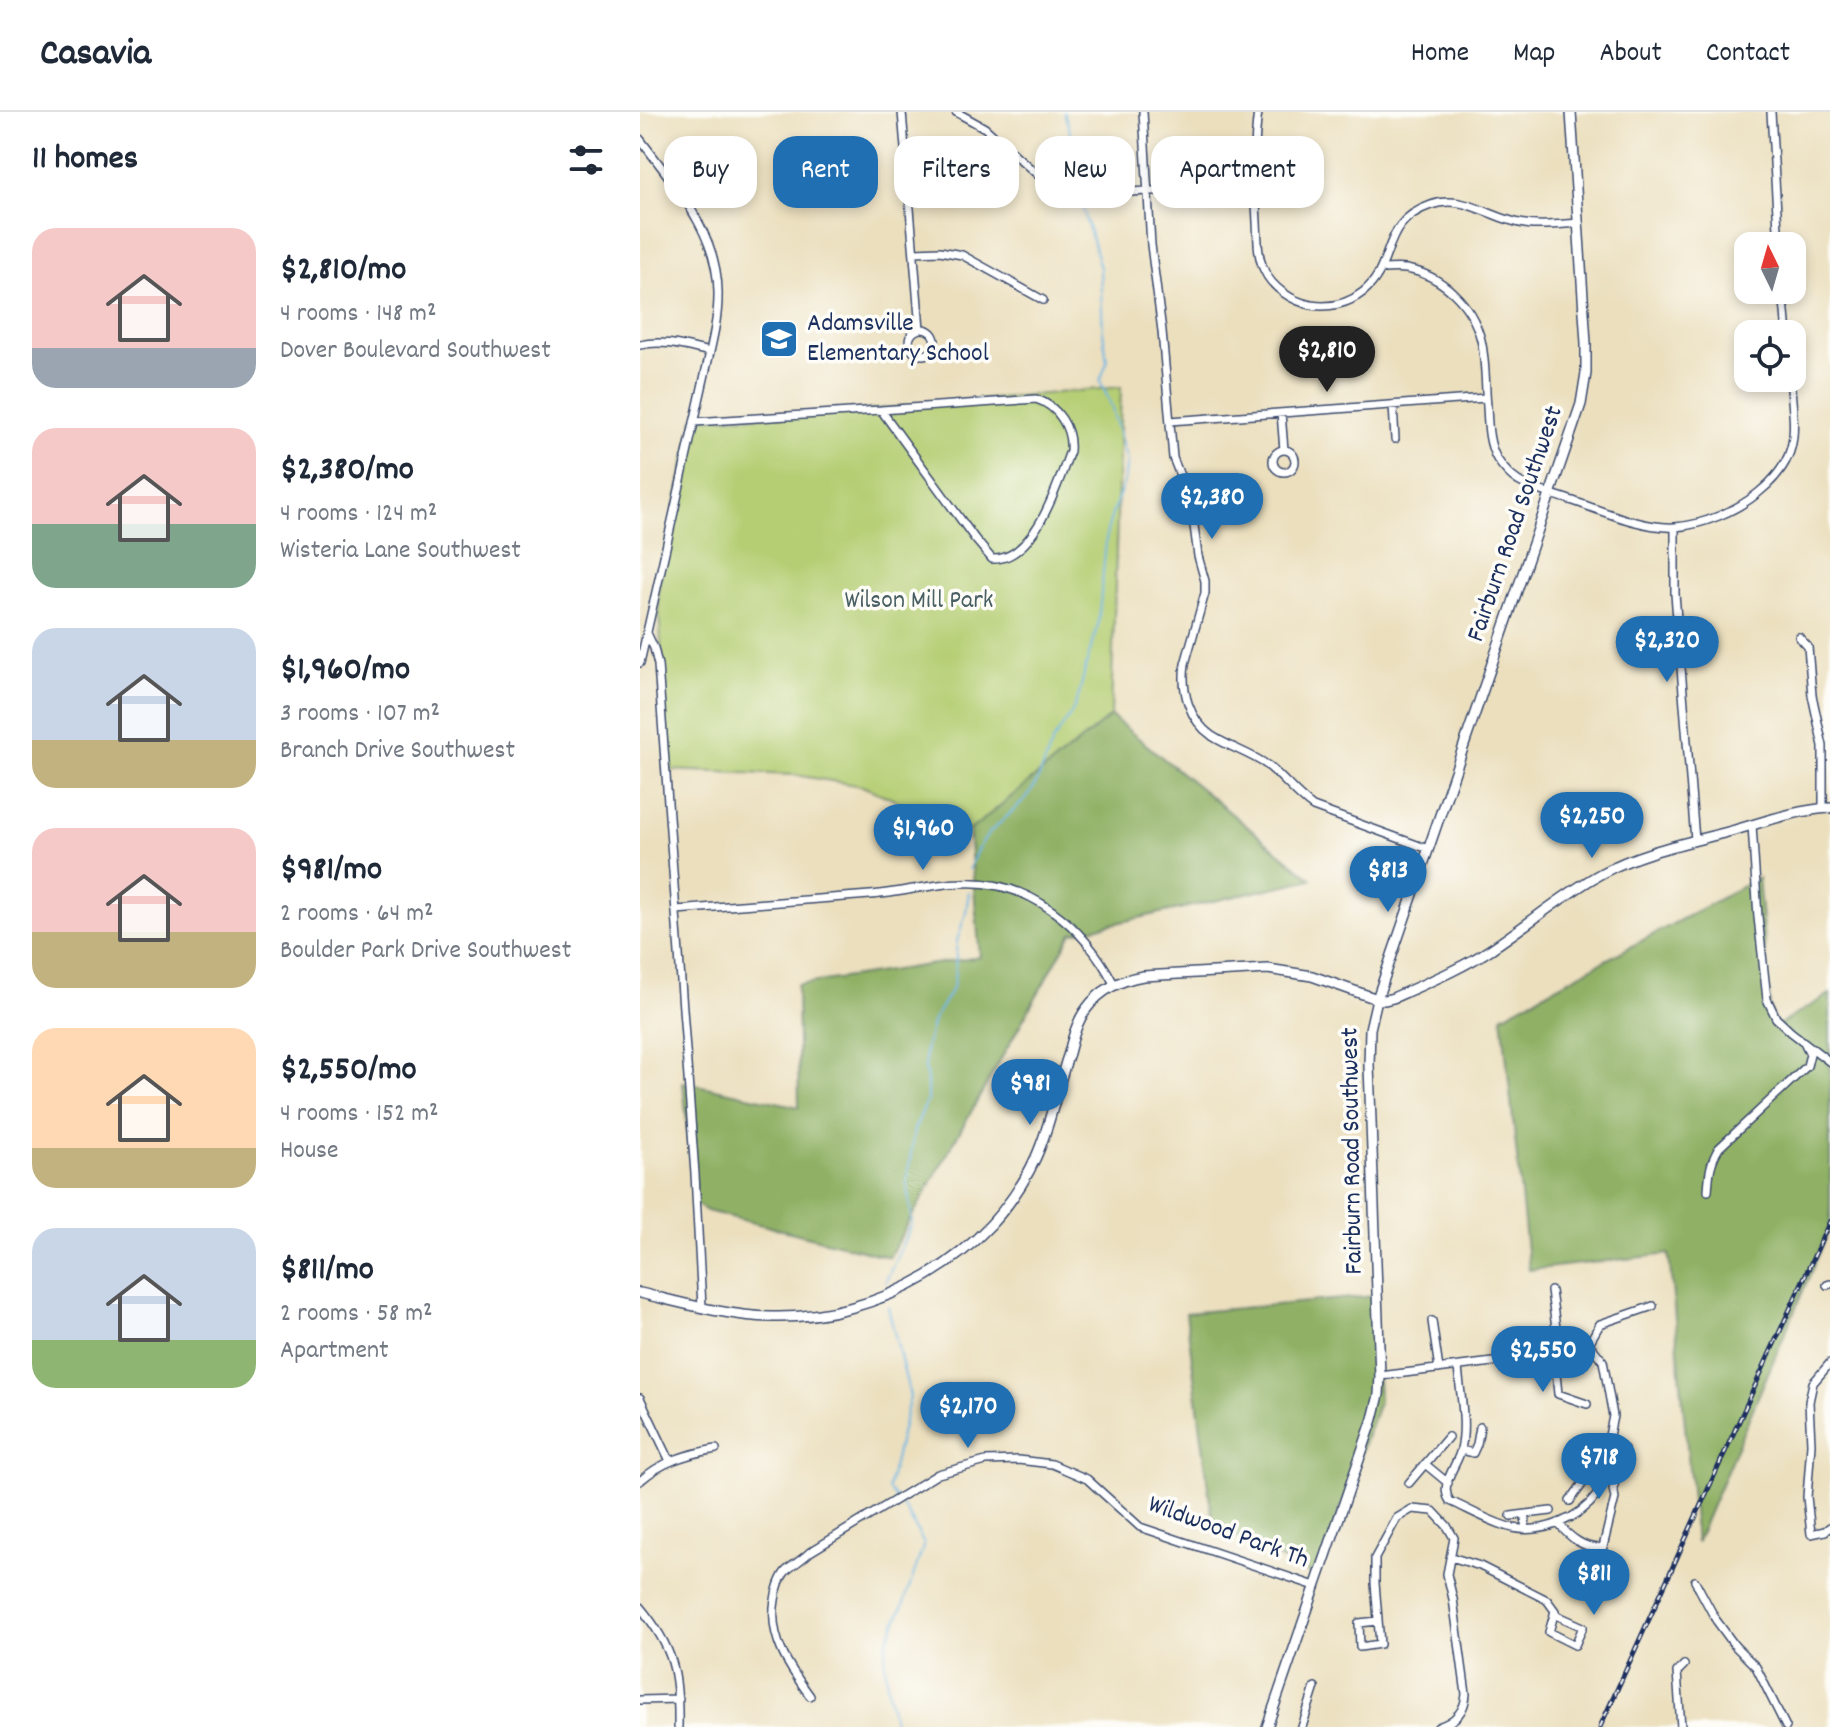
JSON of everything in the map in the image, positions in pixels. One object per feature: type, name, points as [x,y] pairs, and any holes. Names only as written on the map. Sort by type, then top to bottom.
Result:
[{"type":"street","points":[[902,112],[920,329]]},
{"type":"street","points":[[956,112],[985,128],[1048,184],[1063,192],[1080,195],[1151,191]]},
{"type":"street","points":[[1143,112],[1151,245],[1173,458],[1191,503],[1198,556],[1205,581],[1205,593],[1184,675],[1185,696],[1193,715],[1213,737],[1251,754],[1313,807],[1428,849]]},
{"type":"street","points":[[1257,136],[1258,112]]},
{"type":"street","name":"Fairburn Road Southwest","points":[[1267,1727],[1379,1395],[1369,1065],[1370,1029],[1377,999],[1581,404],[1586,373],[1586,343],[1571,112]]},
{"type":"street","points":[[1771,112],[1778,232]]},
{"type":"street","points":[[640,139],[700,223],[715,267],[718,295],[710,352],[640,663]]},
{"type":"street","points":[[1257,208],[1261,259],[1270,279],[1289,296],[1315,306],[1341,304],[1365,290],[1381,269],[1390,242],[1400,225],[1416,211],[1435,203],[1465,203],[1499,218],[1524,224],[1579,223]]},
{"type":"street","points":[[914,252],[940,251],[962,255],[1043,300]]},
{"type":"street","points":[[1381,269],[1405,269],[1426,275],[1447,287],[1474,320],[1480,338],[1489,439],[1499,462],[1519,481],[1645,524],[1675,527],[1714,517],[1741,506],[1766,487],[1779,474],[1792,448],[1791,392]]},
{"type":"street","points":[[640,345],[666,343],[710,352]]},
{"type":"street","points":[[1170,421],[1486,398]]},
{"type":"street","points":[[694,422],[1036,399],[1046,402],[1068,429],[1070,451],[1042,519],[1024,545],[1008,557],[992,559],[881,410]]},
{"type":"street","points":[[1393,405],[1395,439]]},
{"type":"street","points":[[1281,413],[1284,450]]},
{"type":"street","points":[[1675,527],[1675,594],[1695,840]]},
{"type":"street","points":[[647,633],[658,665],[702,1307]]},
{"type":"street","points":[[640,1293],[737,1314],[801,1316],[864,1304],[929,1275],[953,1259],[997,1216],[1025,1178],[1045,1135],[1078,1022],[1093,1000],[1114,984],[1143,976],[1268,969],[1312,976],[1385,1000],[1470,962],[1605,871],[1644,855],[1695,840],[1795,813],[1826,808],[1823,746],[1812,695],[1808,647],[1799,637]]},
{"type":"street","points":[[1752,825],[1770,1009],[1776,1018],[1830,1062]]},
{"type":"street","points":[[676,910],[882,894],[957,883],[991,884],[1027,895],[1058,914],[1091,950],[1114,984]]},
{"type":"street","points":[[1708,1191],[1709,1171],[1719,1148],[1807,1066],[1810,1054],[1804,1042]]},
{"type":"street","points":[[1551,1291],[1558,1394],[1587,1404]]},
{"type":"street","points":[[1588,1345],[1600,1324],[1653,1306]]},
{"type":"street","points":[[1432,1321],[1439,1369]]},
{"type":"street","points":[[1380,1376],[1517,1359],[1537,1348],[1556,1343],[1573,1341],[1588,1345],[1597,1351],[1603,1361],[1613,1416],[1597,1495],[1593,1500],[1575,1515],[1558,1523],[1525,1529],[1512,1528],[1450,1501],[1446,1496],[1448,1483],[1461,1450],[1463,1422],[1458,1367]]},
{"type":"street","points":[[1830,1363],[1810,1390],[1811,1444],[1807,1497],[1811,1534],[1830,1527]]},
{"type":"street","points":[[640,1398],[670,1461]]},
{"type":"street","points":[[1461,1450],[1473,1453],[1480,1427]]},
{"type":"street","points":[[1409,1483],[1448,1437]]},
{"type":"street","points":[[640,1481],[670,1461],[691,1453],[716,1449]]},
{"type":"street","points":[[1558,1523],[1568,1536],[1594,1548],[1603,1547],[1624,1449]]},
{"type":"street","points":[[1570,1501],[1588,1476],[1596,1451]]},
{"type":"street","name":"Wildwood Park Th","points":[[810,1696],[786,1662],[774,1630],[772,1612],[776,1593],[787,1570],[810,1552],[938,1474],[986,1461],[1018,1460],[1052,1464],[1087,1479],[1140,1527],[1315,1586]]},
{"type":"street","points":[[1425,1464],[1448,1483]]},
{"type":"street","points":[[1588,1476],[1613,1489]]},
{"type":"street","points":[[1378,1621],[1375,1558],[1397,1518],[1412,1509],[1437,1513],[1454,1538],[1447,1574],[1466,1694],[1462,1711],[1447,1724],[1438,1727]]},
{"type":"street","points":[[1511,1516],[1551,1511]]},
{"type":"street","points":[[1525,1529],[1526,1514]]},
{"type":"street","points":[[1451,1557],[1480,1566],[1547,1600],[1555,1611],[1554,1614],[1549,1632],[1575,1645],[1583,1627],[1554,1614]]},
{"type":"street","points":[[1695,1581],[1716,1620],[1756,1667],[1786,1727]]},
{"type":"street","points":[[640,1607],[657,1627],[666,1644],[677,1680],[678,1727]]},
{"type":"street","points":[[1681,1727],[1677,1672],[1684,1665]]},
{"type":"street","points":[[1302,1727],[1315,1687]]},
{"type":"street","points":[[640,1700],[679,1699]]},
{"type":"green space","name":"Wilson Mill Park","points":[[1121,387],[1111,716],[969,831],[862,786],[795,775],[667,770],[658,587],[694,418],[812,415]]},
{"type":"green space","points":[[1111,716],[1312,879],[1072,933],[889,1257],[707,1211],[695,1204],[683,1082],[799,1107],[797,985],[980,957],[969,831]]},
{"type":"green space","points":[[1758,878],[1770,1007],[1775,1027],[1830,994],[1830,1227],[1696,1543],[1669,1254],[1529,1270],[1502,1016]]},
{"type":"green space","points":[[1374,1296],[1379,1402],[1316,1577],[1213,1524],[1186,1313]]},
{"type":"waterway","points":[[1064,112],[1071,136]]},
{"type":"waterway","points":[[969,869],[989,833],[1027,798],[1038,780],[1053,741],[1079,695],[1098,625],[1107,531],[1124,482],[1127,461],[1110,402],[1100,381],[1107,362],[1100,268],[1083,208]]},
{"type":"waterway","points":[[885,1283],[912,1223],[907,1182],[914,1130],[927,1101],[925,1050],[933,1020],[954,983],[957,941],[969,892]]},
{"type":"waterway","points":[[888,1307],[910,1396],[888,1489],[896,1498]]},
{"type":"waterway","points":[[895,1727],[885,1662],[887,1642],[924,1544],[900,1503]]},
{"type":"railway","points":[[1600,1727],[1830,1221]]},
{"type":"place","name":"Adamsville Elementary School","points":[[779,339]]}]
